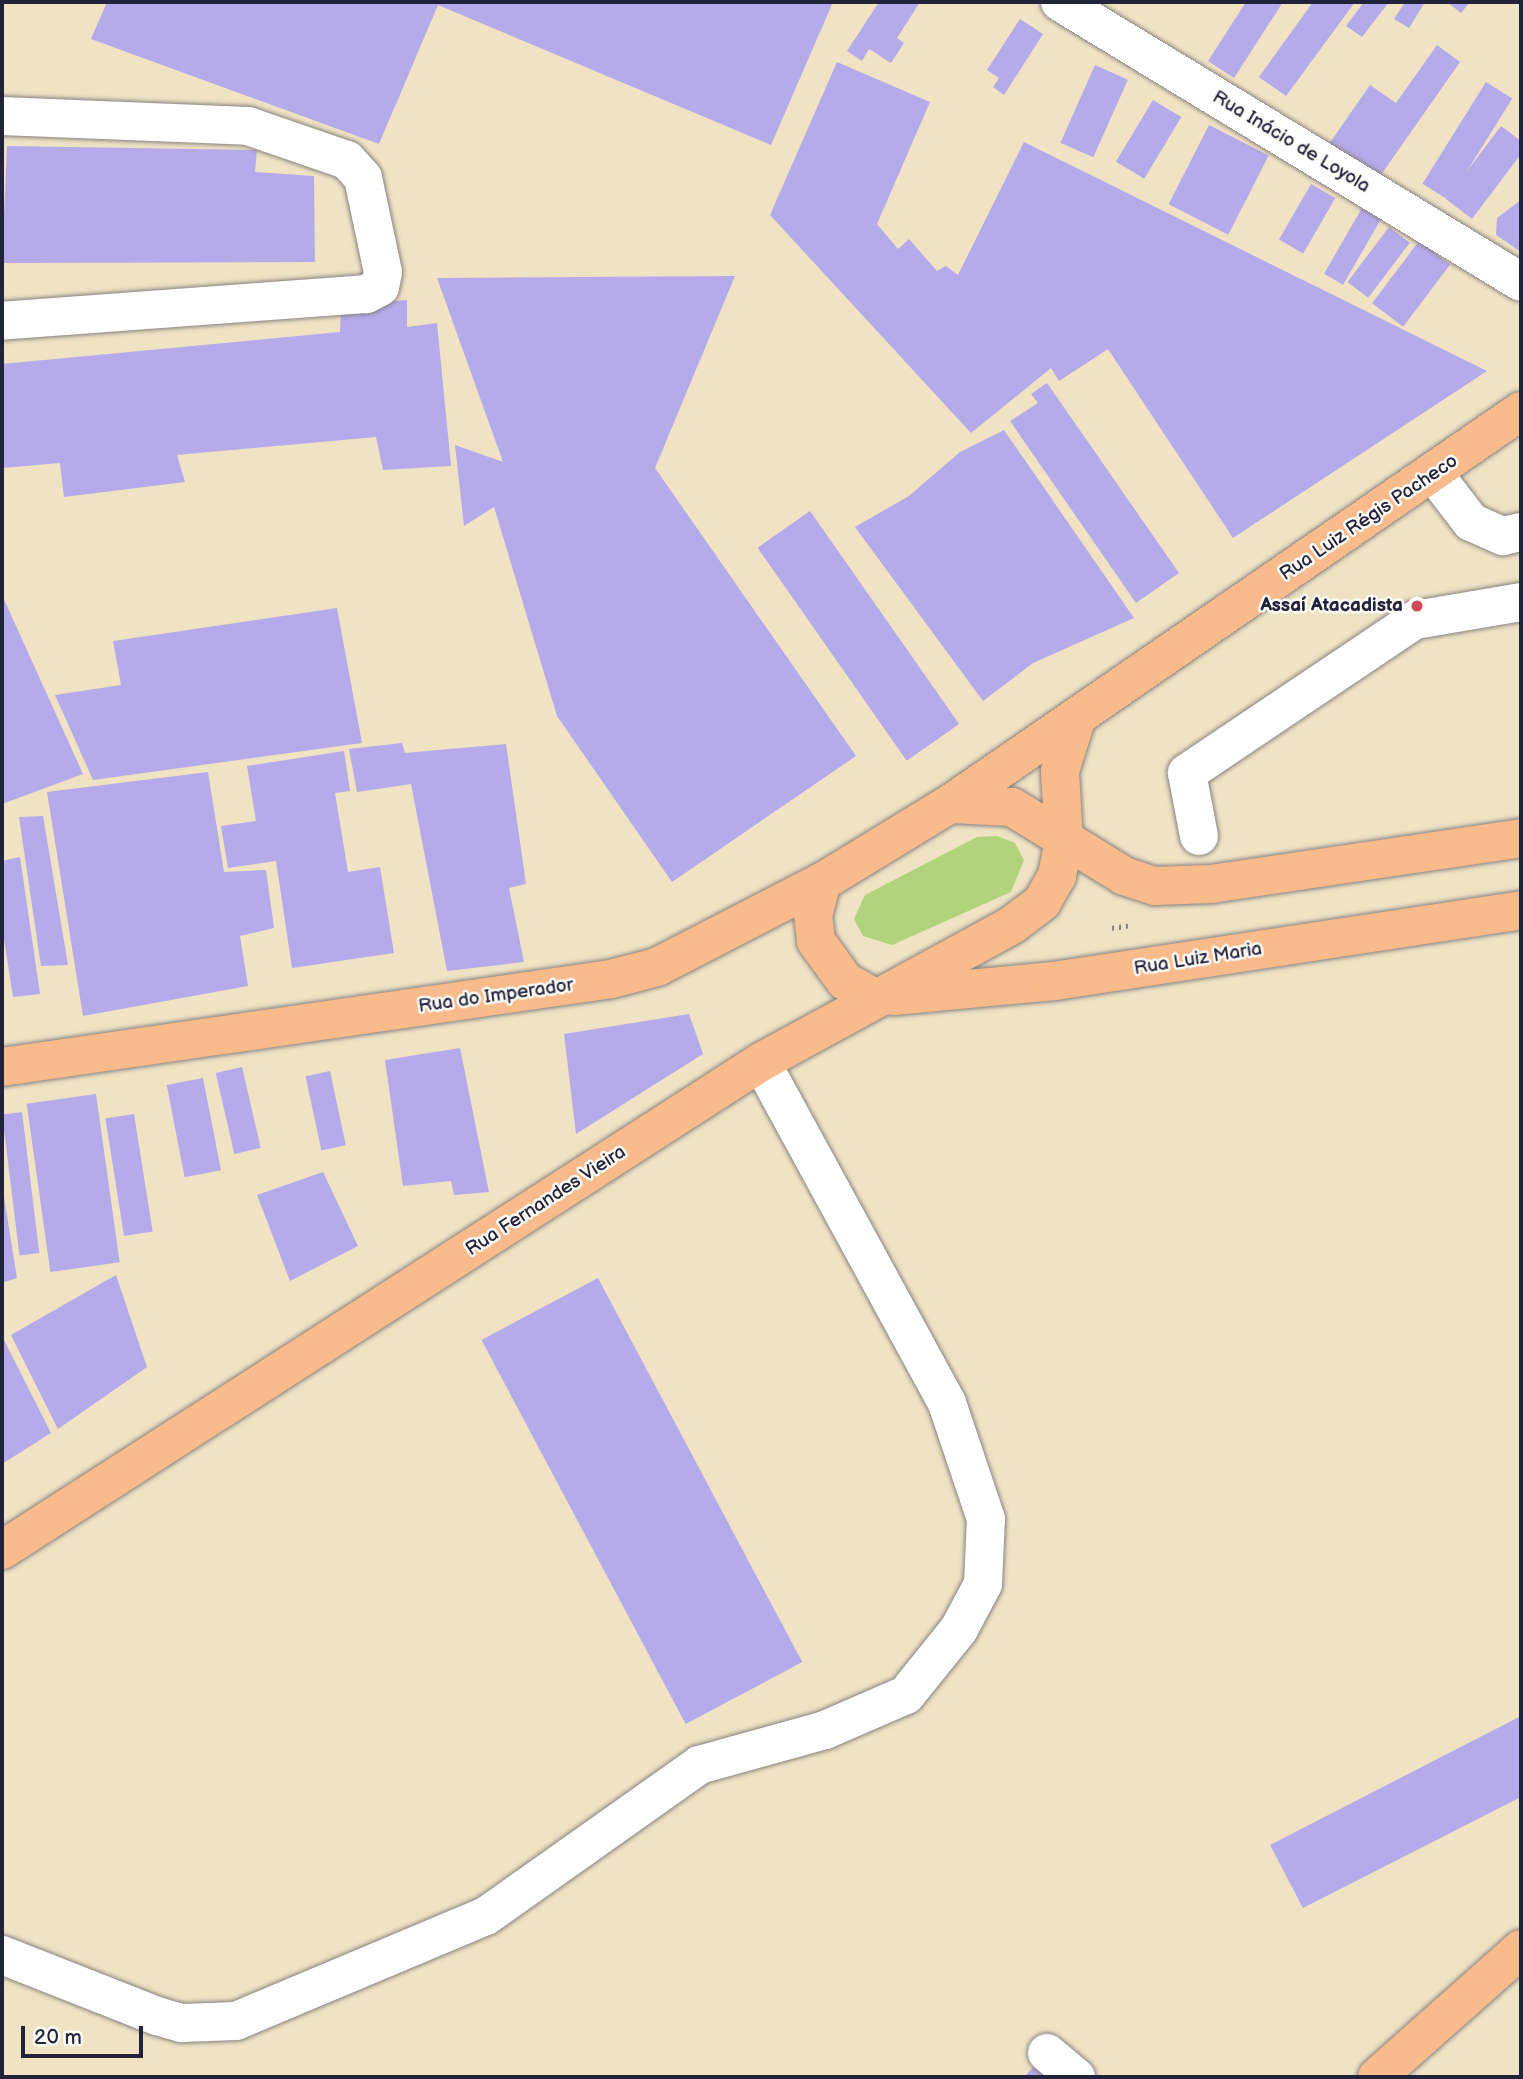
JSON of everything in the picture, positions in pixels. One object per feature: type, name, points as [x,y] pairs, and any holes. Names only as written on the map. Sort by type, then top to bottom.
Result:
[{"type":"main road","name":"Rua Luiz Régis Pacheco","points":[[950,804],[1434,474],[1521,411]]},
{"type":"main road","points":[[1064,841],[1060,771],[1077,717]]},
{"type":"main road","points":[[950,804],[1012,807],[1124,876],[1183,887],[1521,838]]},
{"type":"main road","name":"Rua do Imperador","points":[[2,1067],[611,979],[657,967],[821,881],[950,804]]},
{"type":"main road","name":"Rua Fernandes Vieira","points":[[2,1550],[761,1062],[873,997],[1013,925],[1042,902],[1057,876],[1064,841]]},
{"type":"main road","points":[[821,881],[813,915],[816,940],[845,981],[873,997]]},
{"type":"main road","name":"Rua Luiz Maria","points":[[873,997],[1054,981],[1521,910]]},
{"type":"main road","points":[[1377,2077],[1521,1949]]},
{"type":"street","name":"Rua Inácio de Loyola","points":[[1060,2],[1521,282]]},
{"type":"street","points":[[2,116],[248,126],[347,160],[363,178],[383,272],[380,287],[366,294],[2,321]]},
{"type":"street","points":[[1434,474],[1471,522],[1503,536],[1521,532]]},
{"type":"street","points":[[1199,836],[1187,773],[1415,620],[1521,602]]},
{"type":"street","points":[[2,1955],[169,2020],[236,2021],[486,1916],[699,1765],[825,1730],[906,1695],[959,1629],[983,1584],[986,1519],[947,1403],[761,1062]]},
{"type":"street","points":[[1047,2053],[1076,2077]]},
{"type":"green space","points":[[997,836],[1015,843],[1024,860],[1011,892],[892,945],[863,936],[854,919],[865,895],[977,837]]},
{"type":"building","points":[[107,2],[833,2],[771,145],[438,5],[379,144],[91,39]]},
{"type":"building","points":[[879,2],[920,2],[897,38],[904,43],[891,63],[869,49],[862,61],[847,51]]},
{"type":"building","points":[[1246,2],[1283,2],[1234,78],[1208,61]]},
{"type":"building","points":[[1313,2],[1355,2],[1286,96],[1259,77]]},
{"type":"building","points":[[1364,2],[1389,2],[1362,37],[1346,26]]},
{"type":"building","points":[[1405,2],[1425,2],[1409,28],[1394,19]]},
{"type":"building","points":[[1447,2],[1470,2],[1461,13]]},
{"type":"building","points":[[1020,19],[1043,34],[1004,95],[993,87],[999,78],[987,70]]},
{"type":"building","points":[[1437,45],[1460,62],[1378,179],[1329,144],[1370,85],[1396,103]]},
{"type":"building","points":[[837,62],[930,102],[877,224],[898,249],[909,239],[937,271],[946,266],[958,275],[1024,142],[1487,371],[1233,538],[1108,349],[1059,381],[1051,368],[971,433],[770,215]]},
{"type":"building","points":[[1095,65],[1128,80],[1093,157],[1060,143]]},
{"type":"building","points":[[1486,82],[1512,98],[1449,200],[1422,184]]},
{"type":"building","points":[[1153,100],[1181,117],[1144,179],[1116,162]]},
{"type":"building","points":[[1209,125],[1269,155],[1228,235],[1169,204]]},
{"type":"building","points":[[1501,126],[1521,141],[1521,154],[1472,219],[1446,199]]},
{"type":"building","points":[[7,146],[257,150],[255,172],[314,176],[315,262],[2,263]]},
{"type":"building","points":[[1311,184],[1335,198],[1303,253],[1279,239]]},
{"type":"building","points":[[1521,200],[1521,252],[1496,235],[1497,218]]},
{"type":"building","points":[[1362,208],[1381,219],[1343,285],[1324,274]]},
{"type":"building","points":[[1389,227],[1410,243],[1368,298],[1347,282]]},
{"type":"building","points":[[1419,241],[1450,264],[1403,327],[1372,303]]},
{"type":"building","points":[[735,276],[655,468],[856,756],[672,882],[557,716],[494,507],[464,526],[455,445],[503,462],[437,278]]},
{"type":"building","points":[[407,300],[407,327],[437,323],[451,466],[383,470],[376,437],[177,455],[185,482],[64,497],[60,463],[2,468],[2,364],[340,332],[341,305]]},
{"type":"building","points":[[1047,383],[1179,573],[1136,603],[1010,421],[1038,403],[1031,394]]},
{"type":"building","points":[[1004,430],[1134,618],[1033,663],[983,701],[855,527],[909,496],[960,452]]},
{"type":"building","points":[[810,511],[959,724],[907,761],[758,548]]},
{"type":"building","points":[[2,595],[83,774],[2,804]]},
{"type":"building","points":[[337,608],[362,743],[93,780],[55,695],[121,685],[113,641]]},
{"type":"building","points":[[402,743],[405,753],[506,744],[526,884],[509,888],[524,962],[447,971],[411,784],[357,792],[349,749]]},
{"type":"building","points":[[344,751],[350,791],[335,793],[348,872],[380,867],[394,953],[292,968],[276,861],[228,868],[221,826],[256,821],[247,766]]},
{"type":"building","points":[[208,772],[224,872],[266,870],[274,928],[240,936],[248,986],[83,1016],[47,792]]},
{"type":"building","points":[[43,816],[68,965],[41,966],[19,817]]},
{"type":"building","points":[[20,857],[40,994],[13,997],[2,926],[2,861]]},
{"type":"building","points":[[689,1014],[703,1054],[576,1134],[564,1034]]},
{"type":"building","points":[[460,1048],[489,1192],[454,1195],[451,1181],[403,1186],[385,1060]]},
{"type":"building","points":[[242,1067],[261,1148],[234,1154],[216,1073]]},
{"type":"building","points":[[330,1071],[346,1145],[321,1151],[306,1076]]},
{"type":"building","points":[[203,1078],[221,1170],[185,1177],[167,1085]]},
{"type":"building","points":[[96,1094],[120,1262],[50,1272],[27,1104]]},
{"type":"building","points":[[22,1112],[39,1253],[19,1255],[2,1114]]},
{"type":"building","points":[[134,1114],[153,1232],[124,1236],[105,1119]]},
{"type":"building","points":[[323,1172],[358,1246],[290,1281],[257,1195]]},
{"type":"building","points":[[2,1184],[17,1278],[2,1283]]},
{"type":"building","points":[[116,1275],[147,1367],[58,1429],[11,1335]]},
{"type":"building","points":[[598,1278],[802,1662],[686,1724],[481,1340]]},
{"type":"building","points":[[2,1336],[51,1433],[2,1464]]},
{"type":"building","points":[[1521,1716],[1521,1797],[1303,1908],[1270,1845]]},
{"type":"building","points":[[1037,2063],[1054,2077],[1024,2077]]},
{"type":"place","name":"Assaí Atacadista","points":[[1417,606]]}]
